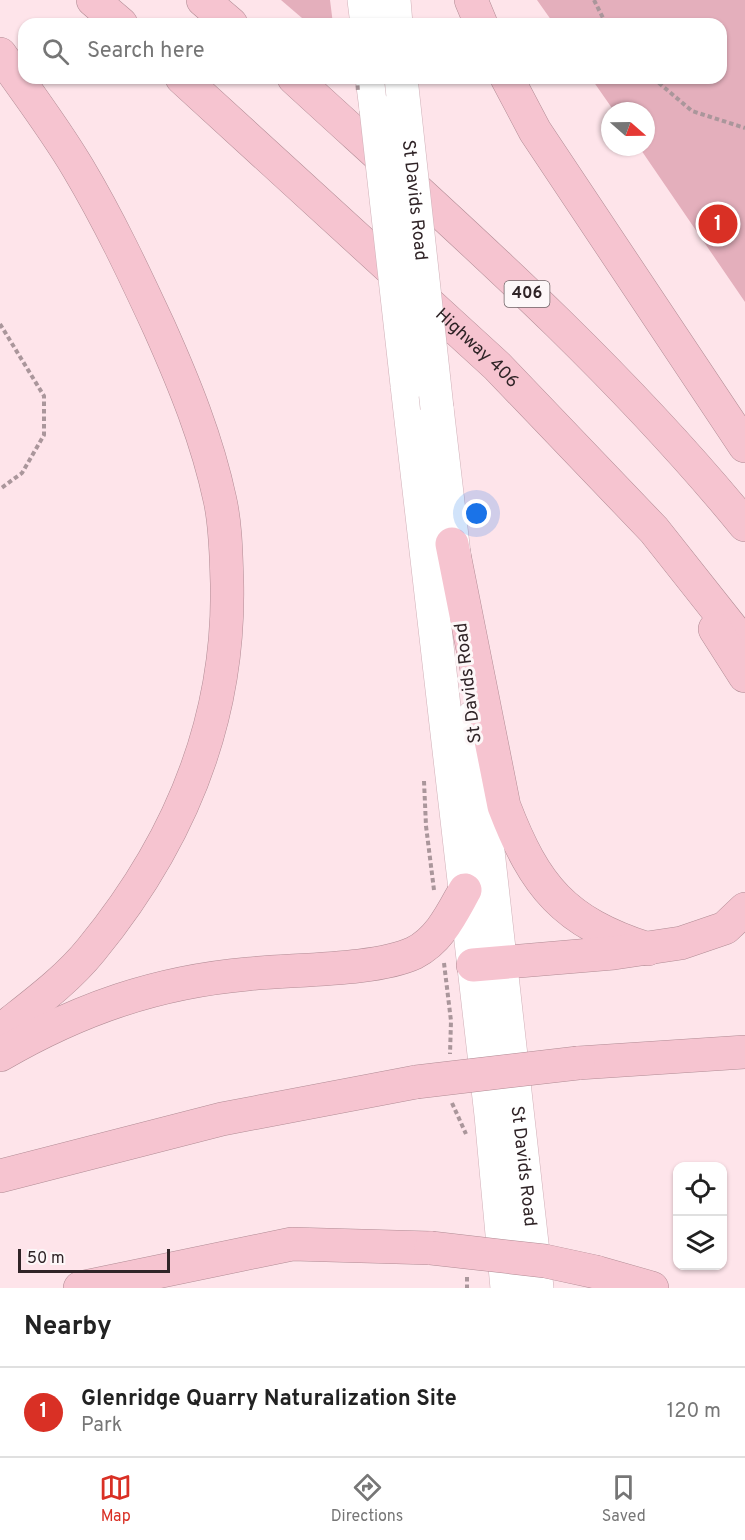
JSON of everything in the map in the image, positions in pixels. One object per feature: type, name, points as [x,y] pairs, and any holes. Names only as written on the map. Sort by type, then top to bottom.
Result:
[{"type":"highway","points":[[93,0],[114,18]]},
{"type":"highway","points":[[203,0],[224,18]]},
{"type":"highway","points":[[216,0],[234,18]]},
{"type":"highway","points":[[471,0],[478,18]]},
{"type":"highway","points":[[0,54],[18,80]]},
{"type":"highway","points":[[2,1046],[90,952],[142,881],[181,813],[201,761],[215,712],[225,652],[227,604],[226,554],[221,502],[203,435],[181,377],[119,240],[78,167],[21,84]]},
{"type":"highway","name":"Highway 406","points":[[189,84],[497,366],[654,530],[745,645]]},
{"type":"highway","name":"406","points":[[301,84],[498,265],[596,362],[716,489],[745,525]]},
{"type":"highway","points":[[510,84],[535,131],[745,446]]},
{"type":"highway","points":[[654,530],[745,676]]},
{"type":"highway","points":[[452,544],[504,806],[520,847],[537,875],[558,902],[583,921],[615,939],[648,949]]},
{"type":"highway","points":[[2,1046],[111,1002],[157,987],[249,973],[369,964],[414,952],[440,933],[465,890]]},
{"type":"highway","points":[[487,964],[648,949],[681,943],[725,928],[745,909]]},
{"type":"highway","points":[[0,1176],[222,1119],[416,1082],[578,1063],[745,1052]]},
{"type":"highway","points":[[80,1288],[292,1244],[431,1248],[545,1261],[596,1272],[652,1288]]},
{"type":"highway","points":[[186,1288],[250,1267],[431,1248]]},
{"type":"main road","points":[[364,0],[366,18]]},
{"type":"main road","points":[[394,0],[396,18]]},
{"type":"main road","name":"St Davids Road","points":[[373,84],[465,890],[487,964],[537,1288]]},
{"type":"main road","name":"St Davids Road","points":[[402,84],[452,544],[487,964],[507,1288]]},
{"type":"path","points":[[594,0],[603,18]]},
{"type":"path","points":[[661,84],[692,111],[745,128]]},
{"type":"path","points":[[0,324],[44,396],[44,435],[22,473],[0,489]]},
{"type":"shaded area","points":[[281,0],[330,0],[332,18],[302,18]]},
{"type":"shaded area","points":[[537,0],[745,0],[745,302],[645,156],[655,156],[655,102],[608,102],[595,84],[727,84],[727,18],[550,18]]},
{"type":"place","name":"Glenridge Quarry Naturalization Site","points":[[718,224]]}]
